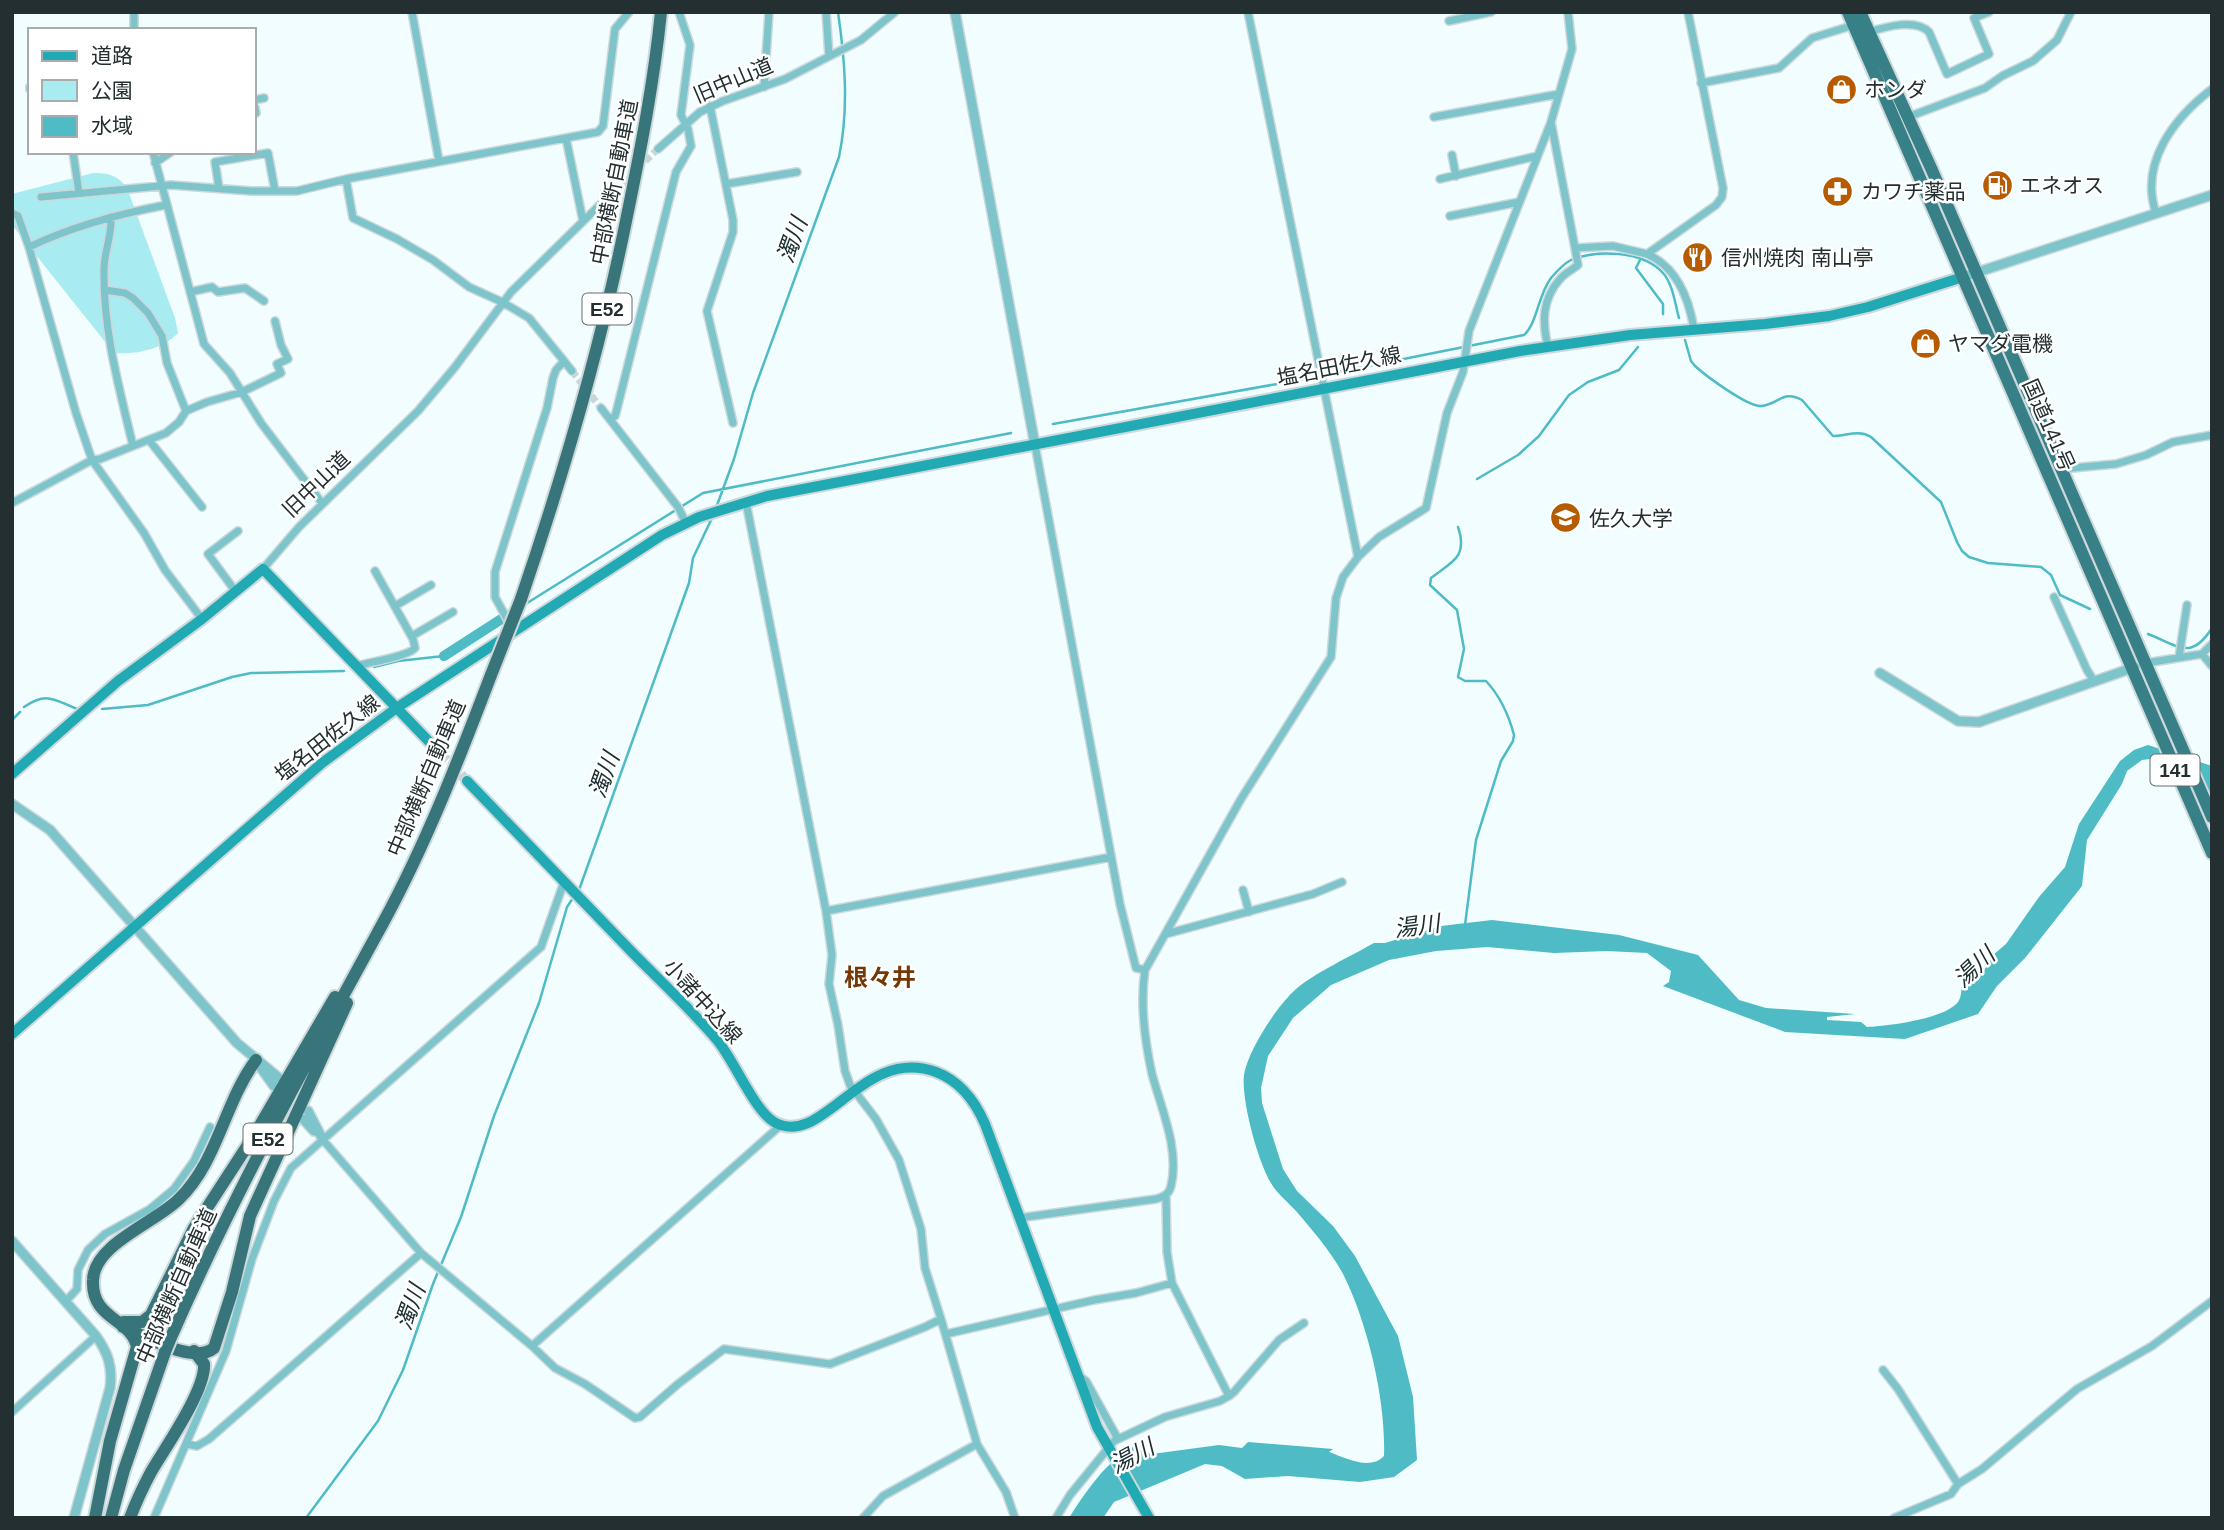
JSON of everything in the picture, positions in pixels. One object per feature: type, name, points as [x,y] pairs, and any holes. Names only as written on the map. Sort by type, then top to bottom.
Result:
[{"type":"highway","name":"中部横断自動車道","points":[[111,1518],[124,1470],[172,1335],[211,1249],[369,945],[383,923],[463,749],[520,599],[570,448],[615,278],[640,158],[661,12]]},
{"type":"highway","name":"国道141号","points":[[1848,12],[2212,853]]},
{"type":"highway","name":"国道141号","points":[[1860,12],[1977,273],[2211,816]]},
{"type":"highway","points":[[256,1060],[237,1090],[209,1155],[192,1184],[169,1209],[112,1246],[99,1261],[93,1277],[93,1287],[102,1309],[123,1324],[177,1350],[199,1355],[214,1348],[232,1292],[250,1216],[383,923]]},
{"type":"highway","points":[[123,1324],[142,1322],[151,1315],[194,1228],[255,1134],[323,1014],[369,945]]},
{"type":"highway","points":[[95,1518],[110,1441],[136,1356],[134,1338],[123,1324]]},
{"type":"highway","points":[[131,1518],[150,1476],[202,1379],[204,1364],[199,1355]]},
{"type":"main road","name":"塩名田佐久線","points":[[12,1034],[323,763],[398,707],[514,630],[662,536],[699,517],[746,502],[819,486],[1035,445],[1320,380],[1466,352],[1548,347],[1617,336],[1765,324],[1842,313],[1964,277]]},
{"type":"main road","name":"旧中山道","points":[[12,774],[118,681],[202,619],[263,569]]},
{"type":"main road","points":[[263,569],[440,753]]},
{"type":"main road","name":"小諸中込線","points":[[467,781],[716,1038],[763,1111],[781,1125]]},
{"type":"main road","points":[[781,1125],[798,1126],[816,1120],[853,1091],[881,1074],[914,1067],[940,1073],[959,1085],[982,1116],[1076,1374],[1109,1448],[1149,1518]]},
{"type":"street","points":[[412,12],[439,161]]},
{"type":"street","points":[[41,197],[161,185],[296,191],[346,179],[594,133],[602,129],[615,29],[629,12]]},
{"type":"street","points":[[610,419],[615,416],[617,409],[676,172],[691,146],[681,115],[690,45],[679,12]]},
{"type":"street","points":[[764,87],[769,12]]},
{"type":"street","points":[[826,12],[830,56]]},
{"type":"street","name":"旧中山道","points":[[658,149],[710,106],[764,87],[830,56],[869,34],[895,12]]},
{"type":"street","points":[[955,12],[1124,924],[1136,968],[1144,970]]},
{"type":"street","points":[[1248,12],[1357,557]]},
{"type":"street","points":[[1449,21],[1491,12]]},
{"type":"street","points":[[1228,1396],[1172,1283],[1167,1252],[1166,1195],[1172,1183],[1173,1157],[1151,1069],[1143,995],[1144,970],[1241,799],[1331,657],[1338,588],[1357,557],[1378,537],[1426,508],[1447,413],[1484,291],[1551,122],[1572,49],[1569,12]]},
{"type":"street","points":[[1647,254],[1716,205],[1723,194],[1688,12]]},
{"type":"street","points":[[1868,32],[1901,25],[1925,27],[1947,74],[1989,54],[1974,18],[1989,12]]},
{"type":"street","points":[[1908,117],[1985,88],[2002,76],[2034,61],[2057,40],[2071,12]]},
{"type":"street","points":[[1701,83],[1779,68],[1812,38],[1854,25]]},
{"type":"street","points":[[2156,213],[2151,195],[2157,153],[2171,130],[2199,99],[2212,89]]},
{"type":"street","points":[[1434,117],[1559,94]]},
{"type":"street","points":[[256,100],[264,98]]},
{"type":"street","points":[[1480,98],[1482,108]]},
{"type":"street","points":[[710,106],[733,220],[733,232],[707,311],[733,423]]},
{"type":"street","points":[[1548,347],[1543,321],[1548,299],[1560,279],[1576,268],[1578,263],[1551,122]]},
{"type":"street","points":[[566,138],[583,221]]},
{"type":"street","points":[[219,188],[215,162],[268,153],[275,191]]},
{"type":"street","points":[[73,154],[79,193]]},
{"type":"street","points":[[153,154],[204,344],[223,364],[261,423],[323,503]]},
{"type":"street","points":[[155,163],[168,154]]},
{"type":"street","points":[[1452,155],[1456,176]]},
{"type":"street","points":[[1440,179],[1538,156]]},
{"type":"street","points":[[784,163],[785,174]]},
{"type":"street","points":[[726,184],[797,172]]},
{"type":"street","points":[[346,179],[352,218],[397,239],[433,260],[469,287],[529,318],[572,371]]},
{"type":"street","name":"旧中山道","points":[[263,569],[275,552],[323,503],[418,411],[455,368],[502,302],[615,190]]},
{"type":"street","points":[[1964,277],[2212,195]]},
{"type":"street","points":[[1450,216],[1520,202]]},
{"type":"street","points":[[1458,204],[1460,214]]},
{"type":"street","points":[[29,247],[75,227],[166,205]]},
{"type":"street","points":[[12,213],[18,216],[29,247],[92,460],[202,619]]},
{"type":"street","points":[[111,217],[112,234],[104,260],[108,340],[133,446]]},
{"type":"street","points":[[1576,251],[1613,246],[1647,254],[1659,260],[1673,274],[1686,298],[1694,329]]},
{"type":"street","points":[[190,292],[212,287],[218,292],[245,288],[264,301]]},
{"type":"street","points":[[105,290],[125,293],[148,313],[162,336],[166,363],[186,411]]},
{"type":"street","points":[[12,503],[92,460],[166,433],[179,422],[186,411],[242,392],[281,373],[277,364],[288,359],[275,321]]},
{"type":"street","points":[[514,630],[495,597],[495,572],[547,408],[553,378],[564,361]]},
{"type":"street","points":[[601,408],[680,509],[686,523]]},
{"type":"street","points":[[2061,469],[2116,464],[2173,442],[2212,435]]},
{"type":"street","points":[[149,440],[202,507]]},
{"type":"street","points":[[746,502],[826,911],[832,955],[829,984],[845,1071],[853,1091],[882,1127],[899,1160],[922,1229],[925,1268],[977,1444],[1006,1492],[1014,1518]]},
{"type":"street","points":[[236,592],[208,554],[238,531]]},
{"type":"street","points":[[357,666],[412,652],[415,648],[411,636],[374,571]]},
{"type":"street","points":[[395,606],[431,585]]},
{"type":"street","points":[[2054,597],[2094,681]]},
{"type":"street","points":[[2180,650],[2187,605]]},
{"type":"street","points":[[411,636],[453,612]]},
{"type":"street","points":[[2202,654],[2212,644]]},
{"type":"street","points":[[1880,673],[1958,720],[1969,722],[1990,719],[2180,650],[2202,654],[2212,666]]},
{"type":"street","points":[[12,804],[50,830],[237,1043],[277,1082]]},
{"type":"street","points":[[826,911],[1111,857]]},
{"type":"street","points":[[1166,934],[1313,894],[1342,882]]},
{"type":"street","points":[[154,1518],[229,1342],[252,1259],[274,1201],[291,1168],[541,947],[566,884]]},
{"type":"street","points":[[1243,890],[1249,912]]},
{"type":"street","points":[[305,1115],[323,1140],[421,1253],[450,1275],[555,1368],[585,1384],[635,1418],[640,1417],[724,1349],[830,1364],[941,1319]]},
{"type":"street","points":[[532,1346],[781,1125]]},
{"type":"street","points":[[66,1301],[77,1289],[78,1270],[88,1250],[105,1234],[150,1209],[174,1189],[194,1161],[210,1127]]},
{"type":"street","points":[[1019,1218],[1156,1199],[1166,1195]]},
{"type":"street","points":[[12,1241],[96,1336],[106,1350],[111,1367],[111,1377],[74,1518]]},
{"type":"street","points":[[187,1444],[197,1446],[209,1439],[421,1253]]},
{"type":"street","points":[[946,1334],[1172,1283]]},
{"type":"street","points":[[1894,1518],[1951,1494],[1958,1484],[1982,1469],[2077,1389],[2152,1346],[2212,1301]]},
{"type":"street","points":[[1056,1518],[1118,1439],[1165,1417],[1220,1401],[1234,1392],[1279,1340],[1304,1323]]},
{"type":"street","points":[[12,1412],[96,1336]]},
{"type":"street","points":[[1883,1370],[1958,1484]]},
{"type":"street","points":[[1076,1374],[1086,1381],[1118,1439]]},
{"type":"street","points":[[863,1518],[883,1496],[977,1444]]},
{"type":"green space","points":[[93,173],[112,176],[127,188],[175,318],[178,333],[172,339],[149,350],[114,353],[12,225],[12,194]]},
{"type":"water","name":"湯川","points":[[2148,745],[2212,766],[2212,793],[2150,759],[2142,760],[2127,771],[2122,784],[2087,840],[2082,886],[2025,958],[1997,986],[1978,1014],[1905,1039],[1785,1032],[1663,986],[1669,982],[1671,971],[1647,953],[1554,953],[1487,947],[1436,951],[1389,960],[1331,985],[1293,1018],[1268,1056],[1261,1088],[1262,1103],[1283,1169],[1297,1191],[1333,1226],[1355,1256],[1398,1336],[1413,1397],[1417,1460],[1394,1477],[1360,1482],[1288,1476],[1245,1479],[1222,1466],[1205,1464],[1114,1502],[1103,1518],[1069,1518],[1105,1469],[1133,1447],[1152,1454],[1219,1445],[1242,1448],[1248,1442],[1333,1449],[1329,1452],[1365,1463],[1372,1463],[1384,1456],[1379,1390],[1369,1343],[1354,1299],[1330,1253],[1271,1183],[1256,1146],[1245,1099],[1244,1075],[1257,1041],[1280,1006],[1303,983],[1374,943],[1385,943],[1441,926],[1492,920],[1619,935],[1698,955],[1739,1000],[1766,1008],[1855,1014],[1827,1017],[1827,1020],[1861,1022],[1867,1027],[1929,1017],[1951,1008],[1958,1002],[1963,980],[1983,972],[1993,955],[2006,944],[2039,897],[2065,867],[2079,824],[2120,761],[2134,750]]},
{"type":"waterway","name":"濁川","points":[[716,508],[734,459],[753,393],[839,157],[845,84],[838,12]]},
{"type":"waterway","points":[[1053,424],[1288,382],[1524,335],[1532,324],[1543,293],[1553,275],[1571,260],[1582,256],[1619,254],[1644,260],[1654,266],[1663,273],[1669,283],[1679,318]]},
{"type":"waterway","points":[[1640,260],[1636,268],[1663,304],[1663,314]]},
{"type":"waterway","points":[[1685,340],[1695,366],[1747,402],[1761,406],[1785,397],[1795,397],[1802,400],[1833,436],[1857,433],[1871,437],[1941,502],[1957,542],[1969,557],[1988,563],[2041,567],[2051,575],[2060,595],[2090,609]]},
{"type":"waterway","points":[[1477,479],[1518,455],[1539,436],[1569,395],[1588,382],[1619,370],[1638,347]]},
{"type":"waterway","points":[[524,605],[703,493],[1011,433]]},
{"type":"waterway","name":"濁川","points":[[579,890],[689,583],[693,558],[712,518]]},
{"type":"waterway","points":[[1458,527],[1461,537],[1460,552],[1452,562],[1431,578],[1430,585],[1457,610],[1464,649],[1458,677],[1465,681],[1486,681],[1503,706],[1514,735],[1501,761],[1476,840],[1465,925]]},
{"type":"waterway","points":[[444,656],[503,618]]},
{"type":"waterway","points":[[2148,634],[2176,646],[2191,648],[2198,645],[2212,628]]},
{"type":"waterway","points":[[374,667],[398,661],[444,656]]},
{"type":"waterway","points":[[102,709],[148,705],[251,673],[344,671]]},
{"type":"waterway","points":[[24,707],[45,698],[77,709],[81,707]]},
{"type":"waterway","points":[[12,720],[20,712]]},
{"type":"waterway","name":"濁川","points":[[306,1518],[378,1421],[403,1370],[433,1284],[461,1217],[494,1116],[539,1003],[567,907],[573,898]]},
{"type":"tunnel","points":[[615,190],[658,149]]},
{"type":"tunnel","points":[[572,371],[601,408]]},
{"type":"tunnel","points":[[440,753],[467,781]]},
{"type":"place","name":"ホンダ","points":[[1841,89]]},
{"type":"place","name":"エネオス","points":[[1997,185]]},
{"type":"place","name":"カワチ薬品","points":[[1838,191]]},
{"type":"place","name":"信州焼肉 南山亭","points":[[1698,257]]},
{"type":"place","name":"ヤマダ電機","points":[[1925,343]]},
{"type":"place","name":"佐久大学","points":[[1566,518]]},
{"type":"district","name":"根々井","points":[[880,977]]}]
